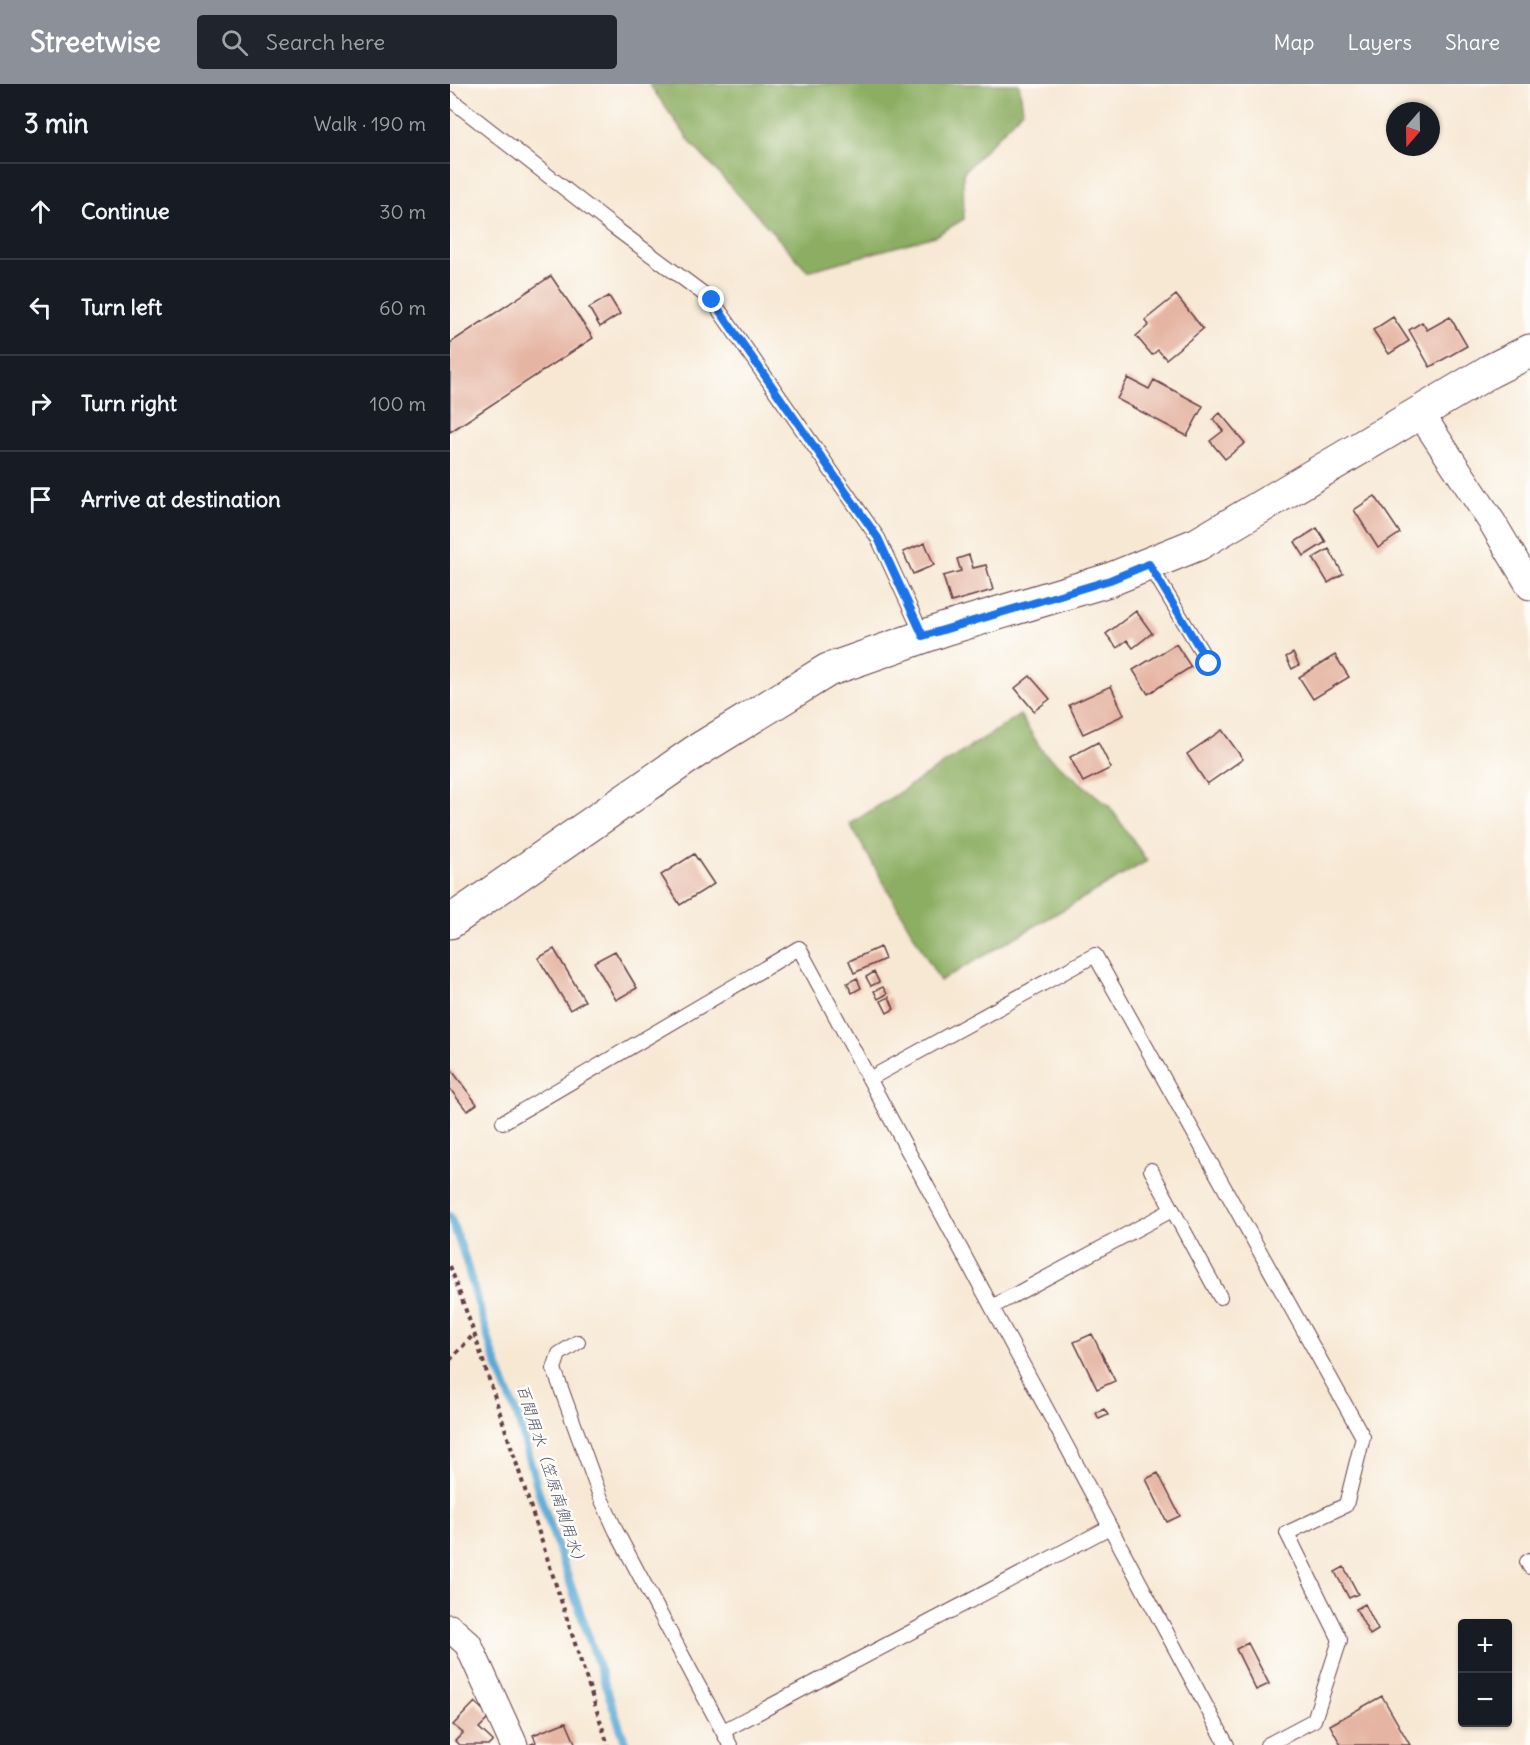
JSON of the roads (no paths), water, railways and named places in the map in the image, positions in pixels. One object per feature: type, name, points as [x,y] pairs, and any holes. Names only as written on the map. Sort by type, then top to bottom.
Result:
[{"type":"street","points":[[450,922],[695,752],[828,670],[923,636],[1110,580],[1198,544],[1490,371],[1530,351]]},
{"type":"street","points":[[1420,413],[1492,522],[1530,586]]},
{"type":"street","points":[[450,1628],[468,1644],[514,1745]]},
{"type":"lane","points":[[450,99],[615,228],[712,300],[878,538],[923,636]]},
{"type":"lane","points":[[1149,564],[1209,664]]},
{"type":"lane","points":[[503,1122],[799,948],[1227,1745]]},
{"type":"lane","points":[[869,1078],[1095,955],[1363,1437],[1346,1505],[1287,1533],[1340,1640],[1314,1720],[1267,1745]]},
{"type":"lane","points":[[1151,1170],[1220,1297]]},
{"type":"lane","points":[[992,1307],[1172,1210]]},
{"type":"lane","points":[[578,1342],[559,1354],[554,1369],[600,1496],[616,1532],[730,1745]]},
{"type":"lane","points":[[723,1731],[1110,1527]]},
{"type":"lane","points":[[1530,1560],[1527,1562],[1530,1567]]},
{"type":"waterway","name":"百間用水（笠原南側用水）","points":[[450,1216],[493,1354],[518,1418],[538,1490],[626,1745]]}]
